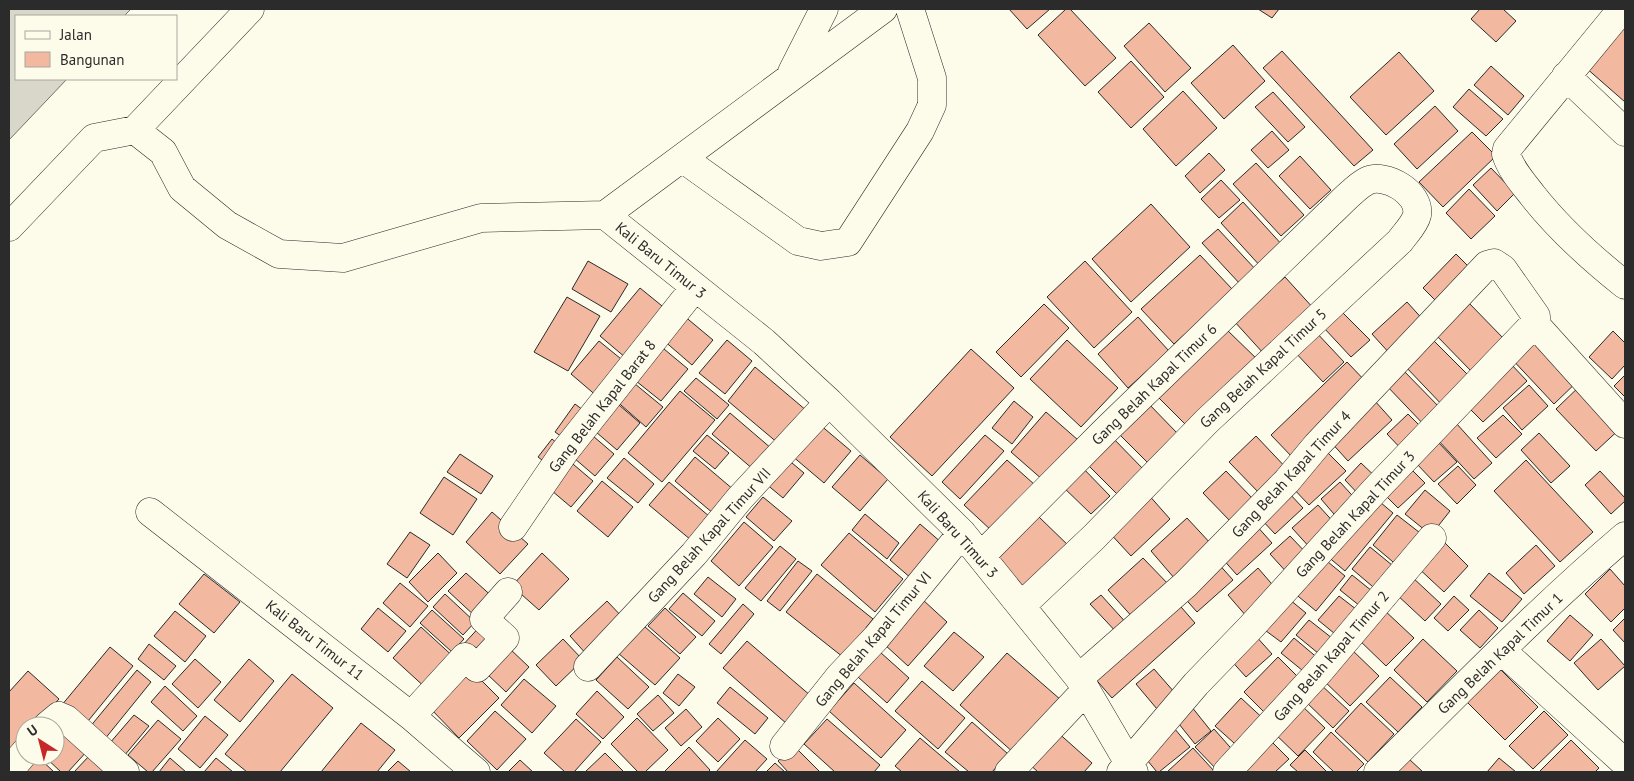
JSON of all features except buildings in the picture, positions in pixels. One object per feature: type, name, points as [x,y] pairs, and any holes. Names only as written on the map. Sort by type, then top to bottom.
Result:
[{"type":"street","points":[[9,227],[94,138],[135,130],[250,9]]},
{"type":"street","points":[[789,78],[824,9]]},
{"type":"street","points":[[605,216],[883,9]]},
{"type":"street","points":[[682,158],[798,241],[821,246],[848,242],[920,131],[932,105],[932,78],[910,9]]},
{"type":"street","points":[[1622,9],[1507,149],[1507,157],[1520,181],[1551,219],[1588,255],[1625,285]]},
{"type":"street","points":[[1566,76],[1625,130]]},
{"type":"street","name":"Kali Baru Timur 3","points":[[135,130],[163,152],[182,188],[227,225],[279,254],[343,258],[481,218],[605,216],[764,342],[829,402],[962,533],[1082,685],[1128,770]]},
{"type":"street","name":"Gang Belah Kapal Timur 5","points":[[1021,606],[1094,537],[1207,421],[1400,241],[1417,214],[1414,201],[1405,189],[1387,179],[1376,178],[1366,181],[1328,214]]},
{"type":"street","name":"Gang Belah Kapal Timur 6","points":[[981,556],[1104,432],[1328,214]]},
{"type":"street","name":"Gang Belah Kapal Timur 4","points":[[1009,772],[1082,685],[1288,481],[1317,446],[1487,265],[1494,263],[1503,269],[1536,316],[1535,324]]},
{"type":"street","name":"Gang Belah Kapal Barat 8","points":[[513,527],[565,451],[694,287]]},
{"type":"street","points":[[1535,324],[1625,424]]},
{"type":"street","name":"Gang Belah Kapal Timur 3","points":[[1128,770],[1196,684],[1252,626],[1375,490],[1535,324]]},
{"type":"street","name":"Gang Belah Kapal Timur VII","points":[[588,667],[694,554],[740,498],[829,402]]},
{"type":"street","name":"Kali Baru Timur 11","points":[[150,512],[411,716],[476,772]]},
{"type":"street","name":"Gang Belah Kapal Timur VI","points":[[784,746],[839,677],[876,638],[962,533]]},
{"type":"street","name":"Gang Belah Kapal Timur 1","points":[[1378,772],[1501,650],[1625,536]]},
{"type":"street","name":"Gang Belah Kapal Timur 2","points":[[1227,772],[1318,673],[1432,538]]},
{"type":"street","points":[[411,716],[465,657],[477,668],[504,638],[484,619],[508,592]]},
{"type":"street","points":[[1501,650],[1622,755]]},
{"type":"street","points":[[65,719],[125,772]]},
{"type":"shaded area","points":[[9,9],[131,9],[125,15],[15,15],[15,80],[66,80],[9,140]]}]
